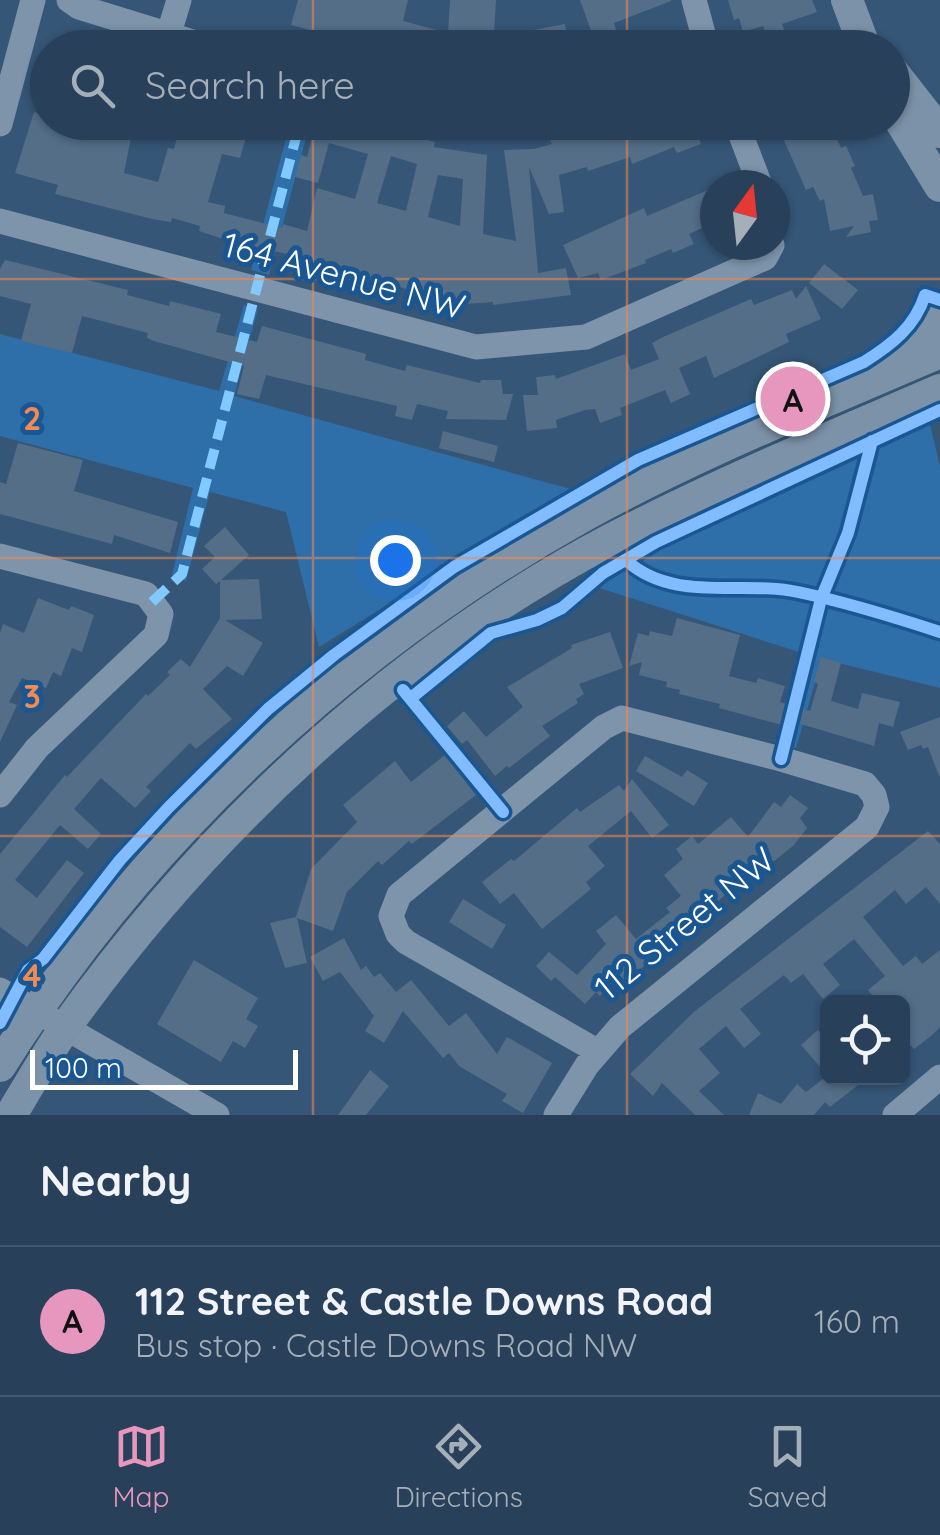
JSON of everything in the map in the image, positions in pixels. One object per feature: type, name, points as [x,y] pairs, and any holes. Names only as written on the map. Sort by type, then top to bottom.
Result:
[{"type":"main road","points":[[849,5],[858,30]]},
{"type":"main road","points":[[849,5],[865,30]]},
{"type":"main road","points":[[910,94],[940,132]]},
{"type":"main road","points":[[910,137],[936,180],[940,210]]},
{"type":"main road","points":[[888,374],[921,340],[940,308]]},
{"type":"main road","points":[[11,1115],[50,1019],[172,841],[313,704],[376,653],[488,574],[583,516],[694,460],[940,352]]},
{"type":"main road","points":[[0,1066],[120,954],[246,813],[337,728],[457,634],[623,534],[702,494],[940,390]]},
{"type":"street","points":[[0,124],[33,0]]},
{"type":"street","points":[[69,0],[79,7],[150,30]]},
{"type":"street","points":[[170,30],[179,0]]},
{"type":"street","points":[[694,0],[697,30]]},
{"type":"street","points":[[743,140],[754,170]]},
{"type":"street","name":"164 Avenue NW","points":[[0,222],[476,347],[586,337],[760,260]]},
{"type":"street","points":[[0,556],[146,594],[161,614],[156,635],[37,748],[0,795]]},
{"type":"street","name":"112 Street NW","points":[[556,1115],[597,1051],[620,1027],[867,827],[877,807],[874,795],[856,780],[622,718],[604,727],[400,895],[392,916],[398,934],[406,942],[597,1051]]},
{"type":"street","points":[[0,990],[217,1115]]},
{"type":"street","points":[[894,1115],[940,1076]]},
{"type":"shaded area","points":[[285,140],[305,140],[269,275],[251,270]]},
{"type":"shaded area","points":[[244,305],[258,309],[234,396],[574,490],[319,647],[286,512],[210,492],[186,581],[172,575],[193,488],[0,436],[0,334],[219,391]]},
{"type":"shaded area","points":[[928,416],[940,466],[940,688],[822,659],[796,748],[778,743],[802,653],[587,584]]},
{"type":"building","points":[[298,0],[408,0],[403,21],[437,30],[310,30],[291,25]]},
{"type":"building","points":[[450,0],[496,0],[494,30],[448,30]]},
{"type":"building","points":[[580,0],[671,0],[614,23],[616,30],[591,30]]},
{"type":"building","points":[[728,0],[812,0],[817,12],[782,24],[784,30],[764,30],[763,26],[742,30],[739,18],[734,20]]},
{"type":"building","points":[[565,24],[566,30],[534,30]]},
{"type":"building","points":[[30,125],[30,140],[130,140],[124,173],[158,182],[168,148],[174,149],[176,140],[245,140],[240,158],[222,154],[208,202],[225,206],[224,213],[307,231],[317,188],[355,199],[368,154],[329,143],[318,183],[295,177],[301,155],[307,157],[311,140],[427,140],[435,142],[434,147],[487,155],[483,234],[516,241],[504,150],[534,149],[552,144],[550,140],[700,140],[701,144],[677,153],[674,147],[632,164],[630,157],[588,171],[587,167],[559,175],[564,212],[549,214],[529,167],[538,273],[566,268],[571,295],[493,305],[465,304],[220,238],[199,231],[200,226],[172,218],[171,222],[152,219],[55,194],[58,185],[15,173]],"holes":[[[391,156],[417,164],[406,211],[377,203]],[[438,175],[463,179],[460,226],[428,217]]]},
{"type":"building","points":[[784,140],[837,140],[841,148],[846,146],[863,196],[873,194],[878,220],[869,221],[871,232],[846,237],[854,226],[830,231],[824,199],[820,201],[813,187],[806,190]]},
{"type":"building","points":[[700,193],[700,229],[689,234],[694,244],[673,253],[671,249],[601,280],[598,273],[578,278],[563,245],[644,208],[647,216]]},
{"type":"building","points":[[5,260],[128,290],[127,295],[169,306],[170,301],[221,314],[216,332],[257,342],[262,326],[366,354],[365,360],[405,371],[407,365],[480,383],[501,380],[503,394],[513,394],[506,420],[446,419],[448,411],[417,404],[412,420],[395,416],[397,406],[266,375],[259,399],[237,394],[244,366],[154,341],[147,338],[148,333],[82,316],[72,353],[21,341],[31,304],[0,296],[0,269]]},
{"type":"building","points":[[824,264],[858,290],[842,309],[809,283]]},
{"type":"building","points":[[806,286],[821,319],[786,334],[789,342],[714,378],[706,356],[679,368],[690,394],[671,403],[665,390],[620,408],[622,415],[600,423],[595,409],[585,410],[556,420],[557,428],[527,431],[523,395],[538,395],[536,377],[555,375],[556,379],[625,354],[631,370],[659,359],[652,343],[663,337],[751,299],[754,305],[792,290],[796,299]]},
{"type":"building","points":[[443,431],[498,446],[494,462],[439,448]]},
{"type":"building","points":[[18,443],[83,460],[74,491],[178,522],[170,553],[114,535],[112,544],[0,514],[0,482],[6,484]]},
{"type":"building","points":[[225,527],[249,555],[221,580],[259,579],[262,619],[225,620],[263,643],[243,676],[227,666],[203,689],[232,719],[196,749],[190,743],[146,787],[151,791],[135,808],[101,778],[74,809],[101,834],[88,849],[60,825],[15,880],[37,898],[67,860],[84,873],[27,947],[0,927],[0,854],[65,775],[170,675],[167,672],[181,659],[190,667],[220,618],[220,581],[216,584],[202,569],[215,557],[204,546]]},
{"type":"building","points":[[38,598],[94,615],[82,652],[72,648],[61,676],[53,672],[46,688],[22,678],[9,702],[17,705],[0,742],[0,633],[3,624],[24,633]]},
{"type":"building","points":[[677,618],[740,635],[729,676],[756,683],[758,678],[785,686],[780,702],[810,711],[821,657],[841,663],[831,701],[858,709],[862,693],[900,702],[893,727],[879,723],[874,746],[784,719],[782,725],[719,708],[720,704],[679,694],[680,690],[666,687],[667,682],[639,675],[642,662],[629,666],[638,633],[649,636],[650,631],[672,636]]},
{"type":"building","points":[[610,632],[623,668],[579,684],[584,694],[576,699],[578,703],[542,726],[550,736],[509,768],[495,776],[467,740],[462,744],[447,726],[464,711],[486,737],[523,707],[507,687],[572,648],[571,645]]},
{"type":"building","points":[[940,717],[939,776],[928,747],[923,749],[921,745],[908,750],[900,732]]},
{"type":"building","points":[[445,755],[476,795],[412,844],[409,841],[382,865],[378,861],[347,892],[333,931],[297,918],[307,963],[285,968],[270,923],[296,917],[311,869],[357,822],[343,805],[395,761],[411,782]]},
{"type":"building","points":[[645,756],[682,777],[687,770],[708,783],[694,806],[636,771]]},
{"type":"building","points":[[632,779],[669,825],[652,838],[631,811],[588,846],[605,866],[586,882],[591,889],[542,929],[514,893],[500,904],[482,882],[511,859],[514,861],[577,808],[580,812],[619,785],[624,791]]},
{"type":"building","points":[[790,795],[808,808],[800,818],[807,828],[794,845],[731,890],[623,984],[617,977],[600,996],[596,992],[585,1004],[536,966],[549,952],[577,975],[606,944],[596,931],[616,915],[636,939],[670,912],[666,908],[681,896],[664,875],[683,859],[676,849],[692,836],[698,844],[731,817],[748,837],[774,802],[781,807]]},
{"type":"building","points":[[928,831],[940,844],[940,904],[926,887],[906,904],[895,890],[863,917],[903,966],[916,956],[922,964],[940,950],[940,1027],[914,1049],[910,1045],[910,995],[872,995],[868,990],[885,976],[854,939],[823,964],[840,985],[828,995],[820,995],[803,974],[791,983],[784,975],[740,1009],[761,1034],[744,1048],[726,1026],[699,1049],[720,1073],[699,1091],[724,1115],[695,1115],[662,1083],[653,1096],[630,1074],[695,1011]]},
{"type":"building","points":[[463,899],[506,925],[492,949],[449,922]]},
{"type":"building","points":[[344,938],[361,970],[366,966],[374,977],[380,973],[396,992],[411,980],[449,1026],[466,1013],[497,1054],[507,1037],[552,1063],[523,1113],[502,1101],[507,1094],[459,1066],[449,1053],[443,1058],[403,1011],[384,1043],[365,1031],[374,1016],[340,972],[323,981],[310,957]]},
{"type":"building","points":[[194,960],[258,998],[246,1019],[258,1026],[245,1048],[233,1041],[221,1062],[157,1024]]},
{"type":"building","points":[[820,1032],[820,1067],[801,1045]]},
{"type":"building","points":[[370,1070],[389,1086],[366,1115],[338,1115]]},
{"type":"building","points":[[820,1081],[820,1085],[858,1085],[830,1107],[825,1102],[814,1115],[749,1115],[758,1093],[781,1104],[797,1084],[806,1092]]},
{"type":"marked path","points":[[152,602],[182,574],[295,140]]},
{"type":"cycle path","points":[[0,1023],[28,970],[43,959],[120,860],[268,709],[334,655],[454,567],[638,460],[864,362],[901,334],[915,317],[925,295],[940,300]]},
{"type":"cycle path","points":[[411,698],[491,633],[537,620],[562,608],[603,573],[656,542],[940,410]]},
{"type":"cycle path","points":[[781,759],[821,599],[848,533],[872,441]]},
{"type":"cycle path","points":[[627,561],[666,582],[798,592],[940,632]]},
{"type":"cycle path","points":[[403,690],[503,812]]},
{"type":"place","name":"112 Street & Castle Downs Road","points":[[793,399]]}]
